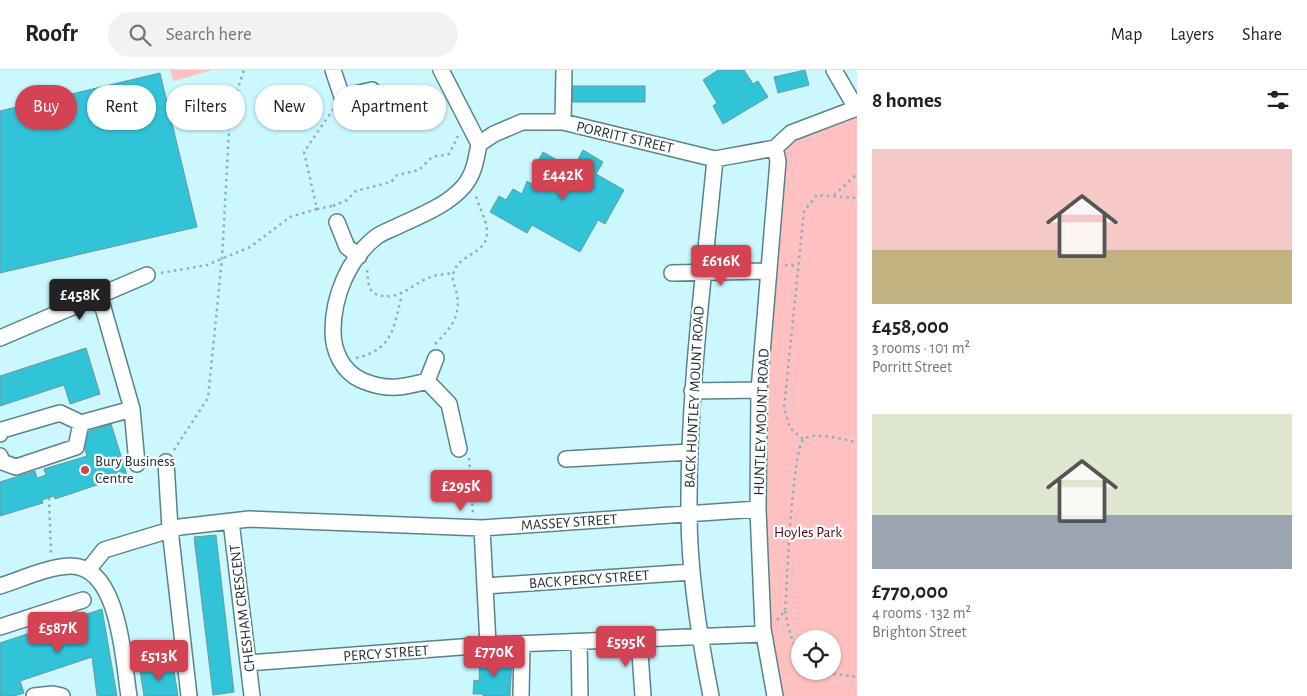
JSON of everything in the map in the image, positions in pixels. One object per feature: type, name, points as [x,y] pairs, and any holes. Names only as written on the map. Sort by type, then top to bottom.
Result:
[{"type":"street","points":[[333,70],[338,85]]},
{"type":"street","points":[[427,381],[404,387],[377,388],[354,377],[338,359],[333,337],[333,310],[340,288],[353,262],[376,237],[446,202],[473,172],[479,144],[441,70]]},
{"type":"street","points":[[563,122],[564,70]]},
{"type":"street","points":[[775,148],[791,133],[856,108],[834,70]]},
{"type":"street","name":"PORRITT STREET","points":[[479,144],[494,134],[522,122],[563,122],[715,158],[775,148]]},
{"type":"street","name":"HUNTLEY MOUNT ROAD","points":[[775,148],[778,161],[759,390],[758,509],[763,632],[775,696]]},
{"type":"street","name":"BACK HUNTLEY MOUNT ROAD","points":[[711,696],[699,636],[692,572],[689,514],[692,391],[702,273],[715,158]]},
{"type":"street","points":[[338,222],[347,247],[359,256]]},
{"type":"street","points":[[672,273],[769,271]]},
{"type":"street","points":[[0,338],[100,297],[147,275]]},
{"type":"street","points":[[100,297],[132,409],[137,464]]},
{"type":"street","points":[[427,381],[436,358]]},
{"type":"street","points":[[427,381],[449,404],[459,448]]},
{"type":"street","points":[[692,391],[759,390]]},
{"type":"street","points":[[0,434],[2,430],[60,413],[81,423],[132,409]]},
{"type":"street","points":[[0,456],[2,462],[16,467],[76,446],[81,423]]},
{"type":"street","points":[[566,459],[690,452]]},
{"type":"street","points":[[166,462],[170,530],[190,696]]},
{"type":"street","name":"MASSEY STREET","points":[[88,570],[104,550],[170,530],[249,519],[478,528],[758,509]]},
{"type":"street","name":"CHESHAM CRESCENT","points":[[231,521],[252,696]]},
{"type":"street","points":[[478,528],[486,586],[488,645]]},
{"type":"street","points":[[0,586],[52,569],[72,566],[88,570],[102,582],[110,596],[129,696]]},
{"type":"street","name":"BACK PERCY STREET","points":[[486,586],[692,572]]},
{"type":"street","points":[[0,627],[83,600]]},
{"type":"street","name":"PERCY STREET","points":[[248,663],[488,645],[763,632]]},
{"type":"street","points":[[639,639],[643,696]]},
{"type":"street","points":[[579,642],[580,696]]},
{"type":"street","points":[[521,696],[522,644]]},
{"type":"street","points":[[34,696],[53,694],[62,696]]},
{"type":"path","points":[[166,462],[208,398],[222,258],[230,113],[244,70]]},
{"type":"path","points":[[446,91],[451,90]]},
{"type":"path","points":[[317,209],[304,152],[333,110]]},
{"type":"path","points":[[147,275],[207,265],[250,248],[290,216],[333,206],[347,200],[356,191],[390,182],[397,175],[419,170],[432,158],[449,154],[461,128],[468,125]]},
{"type":"path","points":[[834,195],[857,174]]},
{"type":"path","points":[[359,256],[366,265],[369,287],[374,294],[392,298],[402,295],[432,276],[454,273],[467,257],[479,251],[487,232],[475,190],[466,182]]},
{"type":"path","points":[[803,439],[790,428],[784,408],[804,211],[817,195],[857,198]]},
{"type":"path","points":[[333,206],[338,222]]},
{"type":"path","points":[[436,358],[429,353],[457,318],[459,306],[454,273]]},
{"type":"path","points":[[344,365],[352,359],[374,354],[389,340],[402,295]]},
{"type":"path","points":[[791,636],[785,611],[795,469],[799,445],[803,439],[814,436],[857,442]]},
{"type":"path","points":[[459,448],[470,459],[478,528]]},
{"type":"path","points":[[49,498],[52,569]]},
{"type":"path","points":[[763,632],[775,623],[785,611]]},
{"type":"path","points":[[841,675],[857,677]]},
{"type":"green space","points":[[170,70],[212,70],[174,81]]},
{"type":"green space","name":"Hoyles Park","points":[[857,110],[857,696],[775,696],[758,509],[775,148]]},
{"type":"building","points":[[718,70],[744,70],[753,84],[758,81],[768,97],[723,124],[713,106],[717,103],[703,80]]},
{"type":"building","points":[[805,70],[809,85],[778,93],[774,77]]},
{"type":"building","points":[[160,73],[166,98],[166,130],[174,130],[197,227],[0,273],[0,111],[15,107],[15,130],[77,130],[77,93],[87,90],[87,130],[156,130],[156,85],[109,85]]},
{"type":"building","points":[[572,86],[645,86],[645,102],[572,102]]},
{"type":"building","points":[[583,150],[603,162],[596,174],[624,190],[605,224],[598,220],[580,252],[532,225],[527,233],[490,212],[499,196],[506,200],[513,189],[522,194],[527,181],[540,189],[549,175],[535,167],[543,152],[573,169]]},
{"type":"building","points":[[86,348],[100,394],[70,404],[64,385],[0,406],[0,376]]},
{"type":"building","name":"Bury Business Centre","points":[[111,424],[127,475],[55,499],[54,496],[42,500],[43,503],[0,516],[0,482],[35,471],[37,478],[46,475],[44,469],[87,456],[80,434]]},
{"type":"building","points":[[216,535],[234,692],[213,695],[194,537]]},
{"type":"building","points":[[102,609],[117,696],[97,696],[92,657],[20,681],[24,693],[14,696],[0,696],[0,643]]},
{"type":"building","points":[[512,659],[510,696],[473,694],[474,680],[479,681],[480,661]]},
{"type":"building","points":[[173,665],[178,696],[144,696],[140,670]]},
{"type":"place","name":"Bury Business Centre","points":[[85,470]]}]
